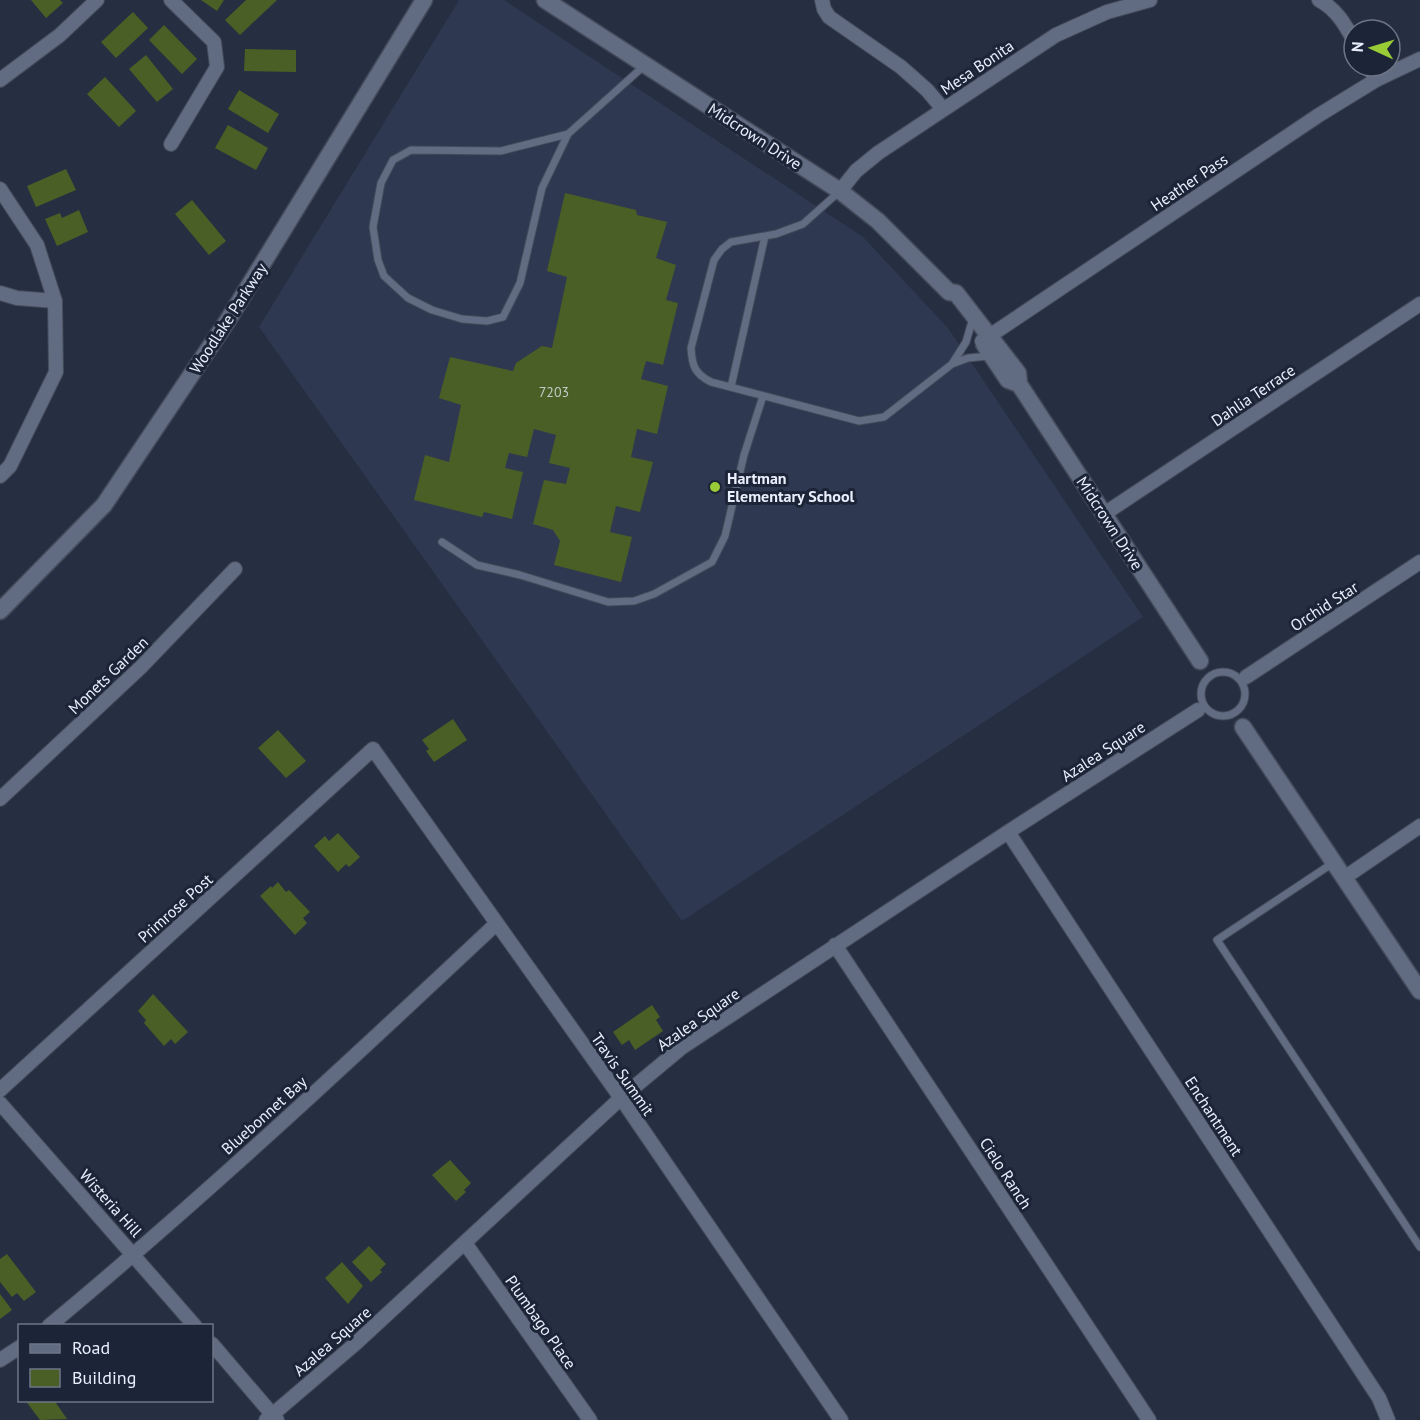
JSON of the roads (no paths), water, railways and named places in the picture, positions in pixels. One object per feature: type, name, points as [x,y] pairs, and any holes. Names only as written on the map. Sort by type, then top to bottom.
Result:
[{"type":"street","points":[[0,80],[60,35],[97,0]]},
{"type":"street","points":[[171,0],[214,42],[217,66],[171,144]]},
{"type":"street","name":"Woodlake Parkway","points":[[0,611],[104,505],[228,320],[424,0]]},
{"type":"street","name":"Midcrown Drive","points":[[545,0],[840,191],[878,221],[949,292],[956,293],[1008,380],[1019,384]]},
{"type":"street","points":[[822,0],[829,17],[908,72],[944,109]]},
{"type":"street","name":"Mesa Bonita","points":[[840,191],[856,171],[878,153],[1056,35],[1089,19],[1150,0]]},
{"type":"street","points":[[1319,0],[1342,22]]},
{"type":"street","name":"Heather Pass","points":[[979,330],[1376,80],[1420,59]]},
{"type":"street","points":[[0,189],[37,245],[56,301],[56,372],[10,466],[0,476]]},
{"type":"street","points":[[0,293],[17,298],[56,301]]},
{"type":"street","name":"Dahlia Terrace","points":[[1104,514],[1420,304]]},
{"type":"street","name":"Midcrown Drive","points":[[979,330],[1018,373],[1019,384],[1200,662]]},
{"type":"street","name":"Orchid Star","points":[[1242,680],[1420,562]]},
{"type":"street","name":"Monets Garden","points":[[0,799],[141,667],[235,569]]},
{"type":"street","name":"Azalea Square","points":[[272,1418],[621,1098],[681,1048],[835,945],[1202,707]]},
{"type":"street","points":[[1243,727],[1420,991]]},
{"type":"street","name":"Travis Summit","points":[[373,749],[621,1098],[841,1420]]},
{"type":"street","name":"Primrose Post","points":[[0,1090],[373,749]]},
{"type":"street","points":[[1344,878],[1420,826]]},
{"type":"street","name":"Enchantment","points":[[1008,832],[1379,1398],[1388,1420]]},
{"type":"street","name":"Bluebonnet Bay","points":[[51,1324],[135,1255],[390,1024],[496,924]]},
{"type":"street","name":"Cielo Ranch","points":[[835,945],[1149,1420]]},
{"type":"street","name":"Wisteria Hill","points":[[0,1103],[193,1324]]},
{"type":"street","name":"Plumbago Place","points":[[465,1242],[590,1420]]},
{"type":"street","points":[[213,1345],[272,1418]]},
{"type":"street","points":[[0,1360],[18,1348]]},
{"type":"lane","points":[[568,134],[501,151],[411,150],[393,160],[381,183],[373,227],[378,260],[384,276],[408,298],[432,310],[462,320],[487,321],[503,316],[520,283],[542,188],[568,134],[645,65]]},
{"type":"lane","points":[[840,191],[802,224],[765,236],[731,242],[722,249],[714,260],[691,348],[692,363],[699,376],[711,382],[859,421],[884,417],[952,364],[968,358],[992,355]]},
{"type":"lane","points":[[731,387],[765,236]]},
{"type":"lane","points":[[952,364],[966,342],[979,330]]},
{"type":"lane","points":[[442,542],[477,565],[520,575],[608,602],[634,601],[654,594],[712,562],[725,536],[744,455],[763,396]]},
{"type":"lane","points":[[1200,662],[1217,673]]},
{"type":"lane","points":[[1200,662],[1206,680]]},
{"type":"lane","points":[[1223,672],[1242,680],[1245,694],[1240,708],[1234,714],[1221,717],[1202,707],[1200,693],[1206,680],[1223,672]]},
{"type":"lane","points":[[1240,708],[1243,727]]},
{"type":"lane","points":[[1228,716],[1243,727]]},
{"type":"lane","points":[[1333,863],[1217,940],[1420,1247]]},
{"type":"place","name":"Hartman Elementary School","points":[[715,487]]}]
